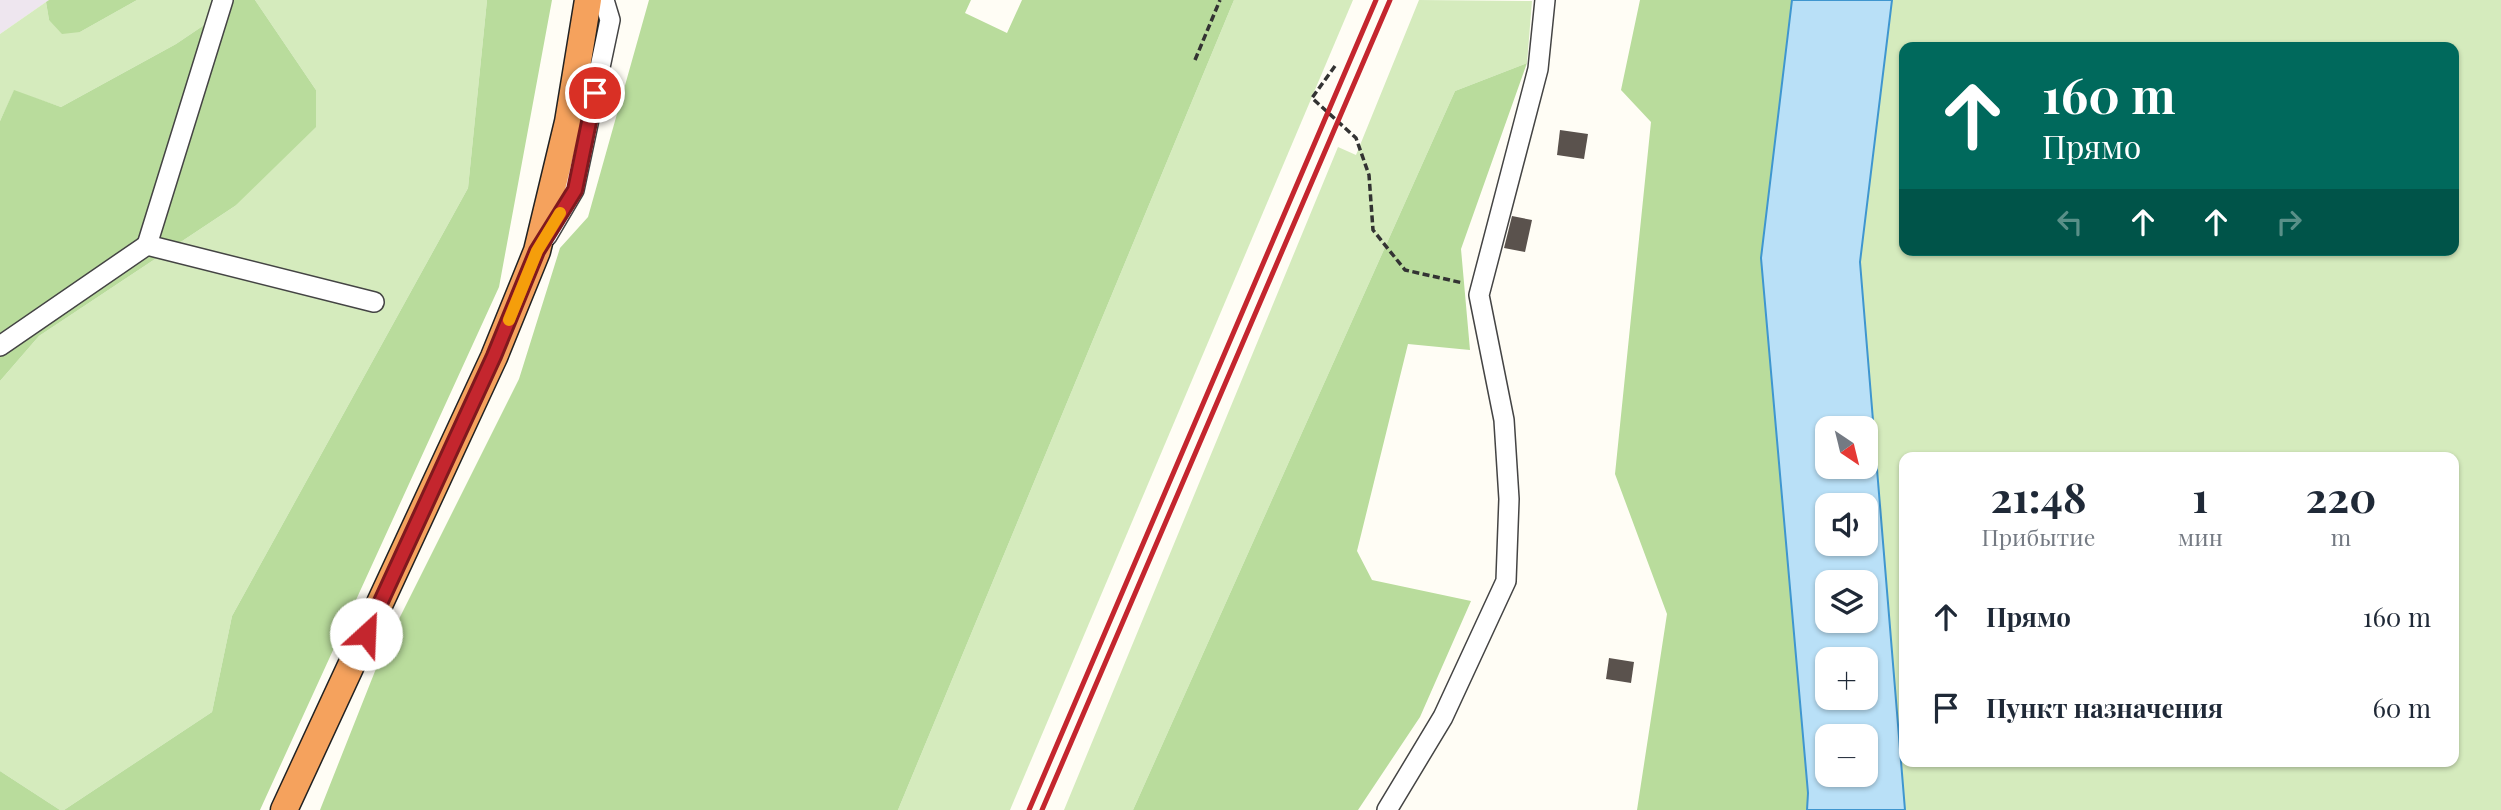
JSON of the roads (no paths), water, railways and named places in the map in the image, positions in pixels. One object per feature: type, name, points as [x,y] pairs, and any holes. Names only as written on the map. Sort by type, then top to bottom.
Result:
[{"type":"highway","points":[[284,810],[494,356],[537,251],[568,122],[588,0]]},
{"type":"street","points":[[0,346],[147,245],[223,0]]},
{"type":"street","points":[[537,251],[575,190],[610,20],[604,0]]},
{"type":"street","points":[[1387,810],[1443,717],[1506,581],[1509,499],[1504,420],[1479,295],[1538,68],[1545,0]]},
{"type":"street","points":[[147,245],[374,302]]},
{"type":"water","points":[[1792,0],[1892,0],[1860,262],[1873,416],[1815,416],[1815,480],[1878,480],[1899,737],[1899,767],[1901,767],[1905,810],[1807,810],[1808,793],[1761,258]]},
{"type":"railway","points":[[1029,810],[1376,0]]},
{"type":"railway","points":[[1042,810],[1390,0]]}]
